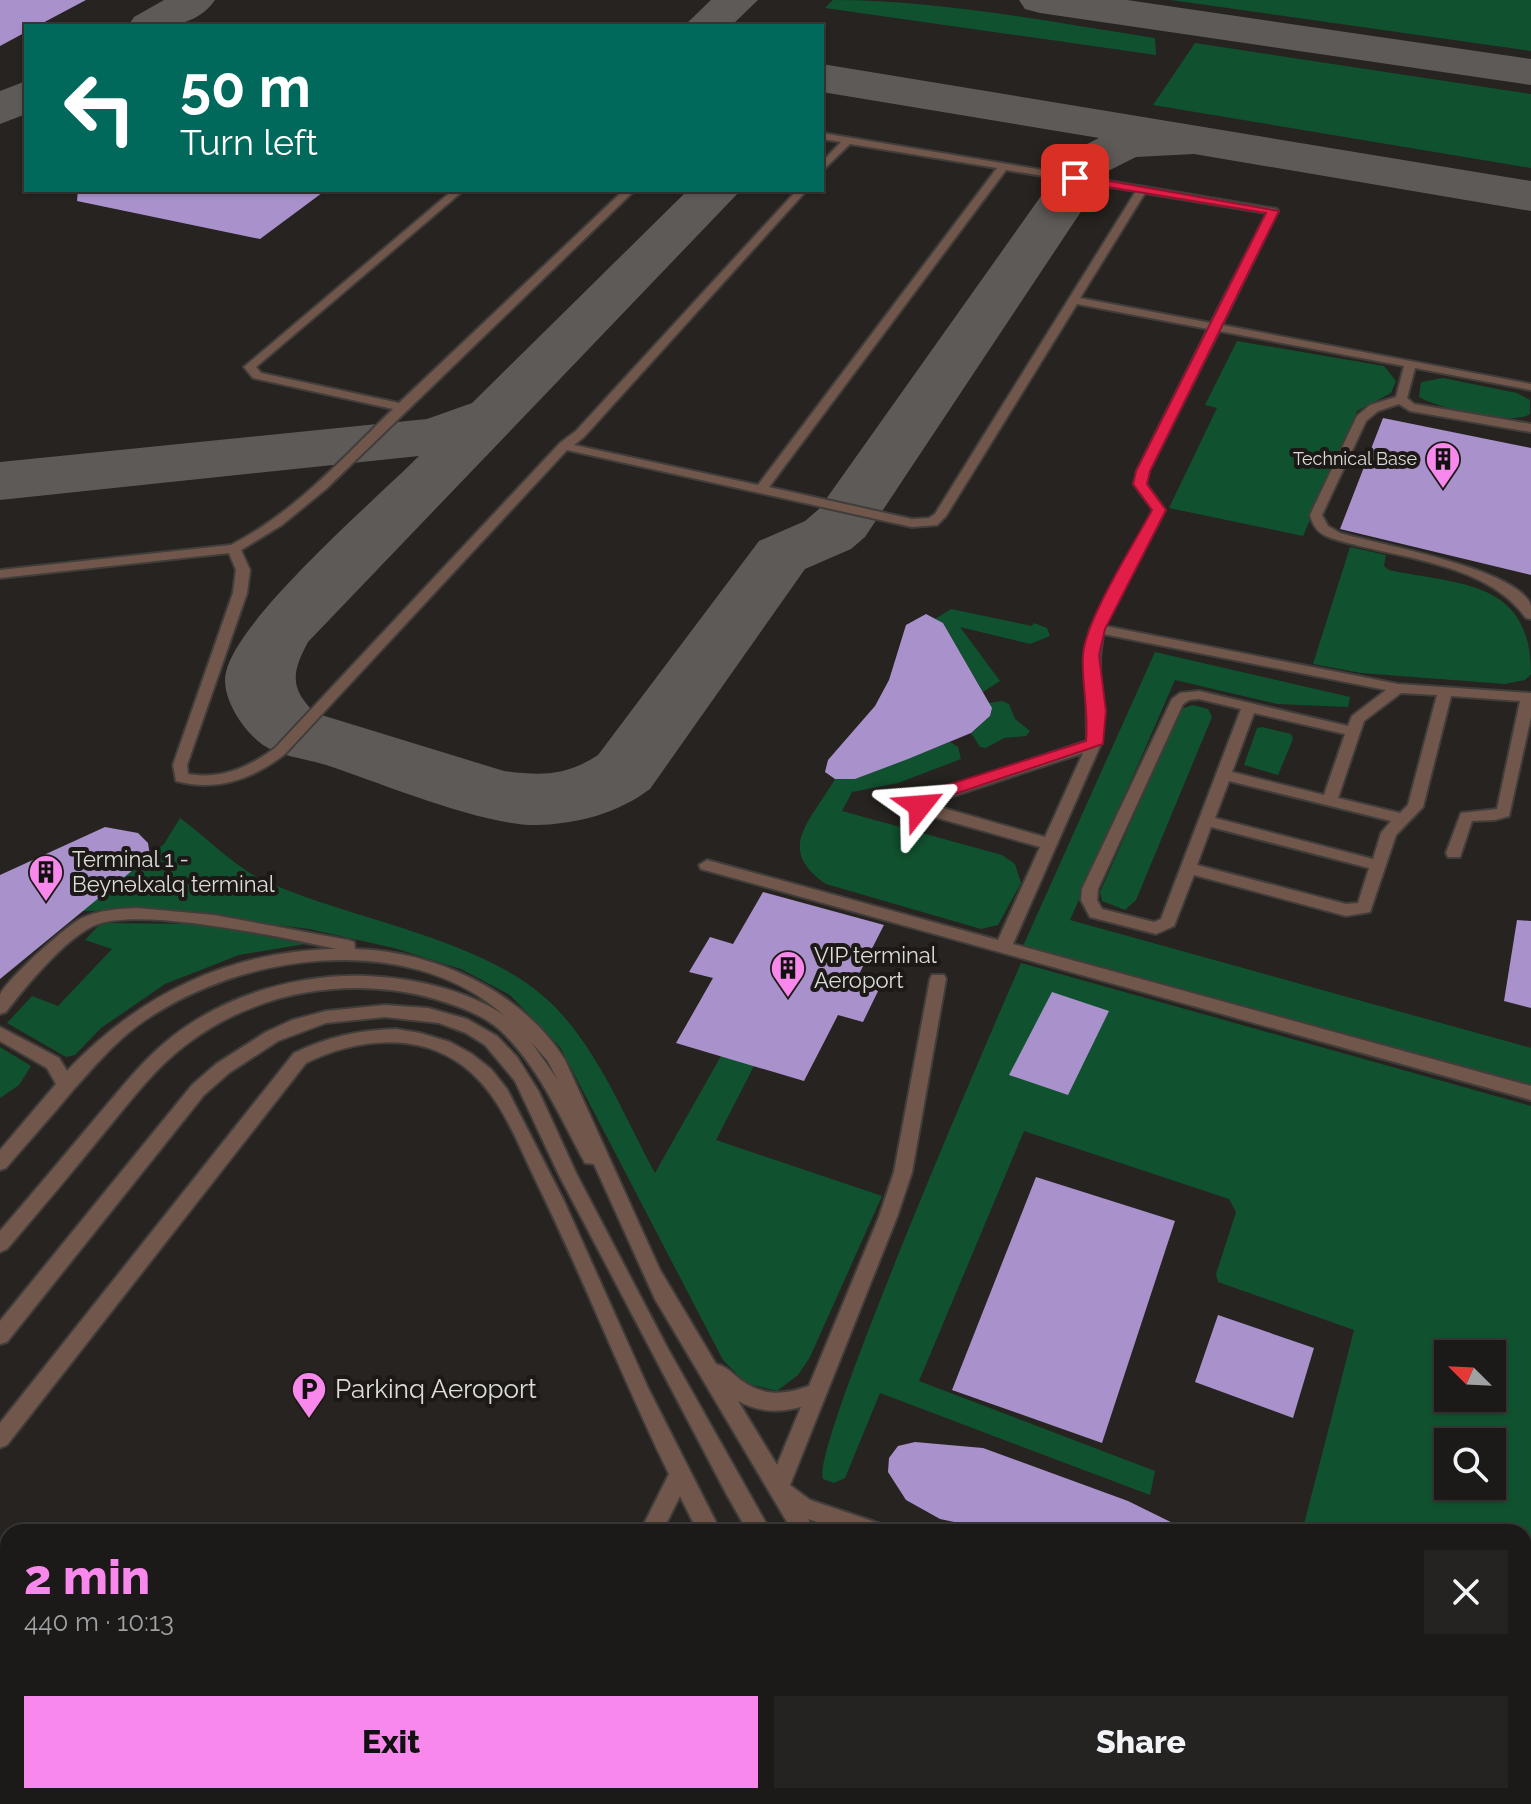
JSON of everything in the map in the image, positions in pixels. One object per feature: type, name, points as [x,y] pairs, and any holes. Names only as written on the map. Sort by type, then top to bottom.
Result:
[{"type":"lane","points":[[824,136],[1273,211],[1143,471],[1140,484],[1159,510],[1097,629],[1091,655],[1097,711],[1094,744],[1003,948]]},
{"type":"lane","points":[[824,166],[848,140]]},
{"type":"lane","points":[[761,489],[1004,166]]},
{"type":"lane","points":[[564,446],[912,523],[932,522],[940,516],[1141,191]]},
{"type":"lane","points":[[401,407],[257,376],[250,367],[457,192]]},
{"type":"lane","points":[[0,574],[234,549],[278,523],[628,192]]},
{"type":"lane","points":[[234,549],[243,570],[240,593],[180,765],[181,778],[238,777],[256,770],[280,751],[564,446],[580,434],[800,192]]},
{"type":"lane","points":[[1074,300],[1531,387]]},
{"type":"lane","points":[[1401,399],[1410,364]]},
{"type":"lane","points":[[1401,399],[1410,407],[1531,428]]},
{"type":"lane","points":[[1401,399],[1374,408],[1361,419],[1316,515],[1318,525],[1325,532],[1346,539],[1494,581],[1527,604],[1531,615]]},
{"type":"lane","points":[[1097,629],[1398,688],[1529,697],[1504,812],[1493,817],[1479,813],[1466,817],[1454,853]]},
{"type":"lane","points":[[1330,801],[1357,719],[1398,688]]},
{"type":"lane","points":[[1188,868],[1357,911],[1369,902],[1377,865],[1389,833],[1415,807],[1445,691]]},
{"type":"lane","points":[[1249,707],[1168,922],[1163,927],[1096,913],[1090,907],[1090,889],[1177,702],[1185,696],[1199,695],[1351,731]]},
{"type":"lane","points":[[1050,844],[925,809],[919,802],[1094,744]]},
{"type":"lane","points":[[1224,775],[1402,819]]},
{"type":"lane","points":[[1206,821],[1377,865]]},
{"type":"lane","points":[[707,865],[1531,1093]]},
{"type":"lane","points":[[0,1008],[13,990],[88,921],[105,916],[188,917],[280,930],[400,959],[468,981],[516,1013],[549,1050],[577,1102],[662,1294]]},
{"type":"lane","points":[[0,1163],[89,1061],[150,1008],[214,976],[292,955],[340,952],[400,959]]},
{"type":"lane","points":[[778,1488],[888,1217],[903,1172],[938,979]]},
{"type":"lane","points":[[0,1244],[141,1076],[180,1040],[247,1000],[292,988],[342,982],[394,983],[472,1005],[504,1024],[542,1066],[662,1294],[799,1524]]},
{"type":"lane","points":[[0,1336],[198,1090],[224,1065],[251,1046],[332,1013],[369,1010],[432,1014],[459,1022],[498,1045],[524,1078],[566,1171],[756,1524]]},
{"type":"lane","points":[[0,1033],[53,1063],[67,1086]]},
{"type":"lane","points":[[0,1439],[300,1058],[323,1045],[352,1036],[399,1037],[449,1047],[487,1076],[561,1210],[631,1378],[706,1524]]},
{"type":"lane","points":[[702,1358],[739,1394],[755,1402],[793,1402],[818,1392]]},
{"type":"lane","points":[[655,1524],[680,1474]]},
{"type":"lane","points":[[778,1488],[803,1508],[852,1524]]},
{"type":"green space","points":[[833,0],[954,8],[1155,38],[1156,55],[825,8]]},
{"type":"green space","points":[[1171,0],[1531,0],[1531,51]]},
{"type":"green space","points":[[1195,43],[1531,94],[1531,168],[1153,105]]},
{"type":"green space","points":[[1237,341],[1384,366],[1396,381],[1391,393],[1357,411],[1303,536],[1169,508],[1217,408],[1205,405]]},
{"type":"green space","points":[[1443,378],[1517,393],[1530,400],[1530,414],[1492,417],[1457,410],[1419,397],[1421,382]]},
{"type":"green space","points":[[1350,547],[1386,555],[1384,566],[1389,570],[1466,585],[1487,592],[1505,604],[1519,620],[1528,643],[1531,674],[1525,680],[1505,684],[1361,673],[1313,664]]},
{"type":"green space","points":[[951,609],[1032,626],[1034,623],[1047,628],[1050,636],[1030,644],[960,627],[1000,681],[983,692],[943,623],[935,619]]},
{"type":"green space","points":[[1155,652],[1350,697],[1348,707],[1277,704],[1175,680],[1070,920],[1531,1048],[1531,1085],[1023,946]]},
{"type":"green space","points":[[1002,701],[1009,704],[1015,719],[1030,731],[1026,736],[1004,738],[986,748],[980,747],[971,733],[990,716],[989,703]]},
{"type":"green space","points":[[1193,705],[1208,709],[1212,717],[1136,900],[1125,910],[1102,901],[1100,892],[1181,709]]},
{"type":"green space","points":[[1257,728],[1291,734],[1293,739],[1278,775],[1244,765]]},
{"type":"green space","points":[[950,742],[958,747],[961,759],[898,783],[852,792],[842,811],[1002,855],[1015,864],[1021,883],[998,925],[981,929],[826,884],[811,871],[802,859],[802,834],[835,779],[855,779]]},
{"type":"green space","points":[[180,818],[231,860],[263,880],[453,946],[523,980],[551,1003],[583,1041],[655,1173],[721,1056],[754,1066],[716,1140],[882,1196],[810,1357],[798,1375],[777,1391],[746,1383],[723,1360],[560,1047],[510,995],[461,969],[394,948],[309,929],[160,910],[82,911],[164,844]]},
{"type":"green space","points":[[101,923],[202,924],[305,944],[239,955],[165,984],[101,1028],[75,1055],[66,1057],[7,1023],[32,996],[58,1006],[112,949],[85,940]]},
{"type":"green space","points":[[1021,963],[1531,1106],[1531,1524],[1304,1524],[1354,1330],[1218,1282],[1216,1274],[1236,1212],[1229,1199],[1024,1131],[919,1381],[1155,1471],[1150,1495],[880,1393],[845,1478],[834,1483],[823,1479],[827,1451],[873,1318]]},
{"type":"green space","points":[[0,1047],[31,1066],[19,1085],[0,1098]]},
{"type":"building","points":[[0,0],[86,0],[41,24],[24,24],[24,33],[0,46]]},
{"type":"building","points":[[78,192],[323,192],[260,239],[77,201]]},
{"type":"building","name":"Technical Base","points":[[1383,418],[1531,448],[1531,575],[1340,529]]},
{"type":"building","points":[[926,614],[943,623],[992,708],[990,716],[971,733],[908,759],[855,779],[835,779],[825,772],[828,760],[875,706],[889,680],[906,625]]},
{"type":"building","name":"Terminal 1 - Beynəlxalq terminal","points":[[105,827],[138,833],[148,843],[150,856],[0,979],[0,875]]},
{"type":"building","name":"VIP terminal Aeroport","points":[[763,892],[884,925],[858,976],[882,983],[863,1022],[838,1015],[804,1081],[676,1043],[713,978],[689,972],[710,937],[733,944]]},
{"type":"building","points":[[1517,920],[1531,921],[1531,1008],[1504,1001]]},
{"type":"building","points":[[1052,992],[1109,1011],[1068,1095],[1009,1075]]},
{"type":"building","points":[[1036,1177],[1175,1221],[1102,1443],[952,1390]]},
{"type":"building","points":[[1218,1315],[1314,1348],[1293,1418],[1195,1382]]},
{"type":"building","points":[[915,1442],[983,1448],[1128,1501],[1175,1524],[963,1524],[940,1519],[906,1500],[888,1472],[889,1458],[898,1446]]},
{"type":"taxiway","points":[[152,24],[194,0]]},
{"type":"taxiway","points":[[707,24],[737,0]]},
{"type":"taxiway","points":[[1040,0],[1531,72]]},
{"type":"taxiway","points":[[824,78],[1531,196]]},
{"type":"taxiway","points":[[0,110],[24,96]]},
{"type":"taxiway","points":[[714,192],[280,632],[265,660],[260,683],[267,705],[289,729],[499,795],[536,800],[597,791],[624,772],[782,555],[828,535],[842,523],[1090,161],[1127,143],[1193,140]]},
{"type":"taxiway","points":[[0,481],[436,436],[493,416]]},
{"type":"place","name":"Technical Base","points":[[1443,490]]},
{"type":"place","name":"Terminal 1 - Beynəlxalq terminal","points":[[46,903]]},
{"type":"place","name":"VIP terminal Aeroport","points":[[788,999]]},
{"type":"place","name":"Parkinq Aeroport","points":[[309,1420]]},
{"type":"route","points":[[920,806],[919,802],[925,798],[1094,744],[1097,711],[1091,655],[1097,629],[1159,510],[1156,501],[1140,484],[1143,471],[1273,211],[1075,178]]}]
